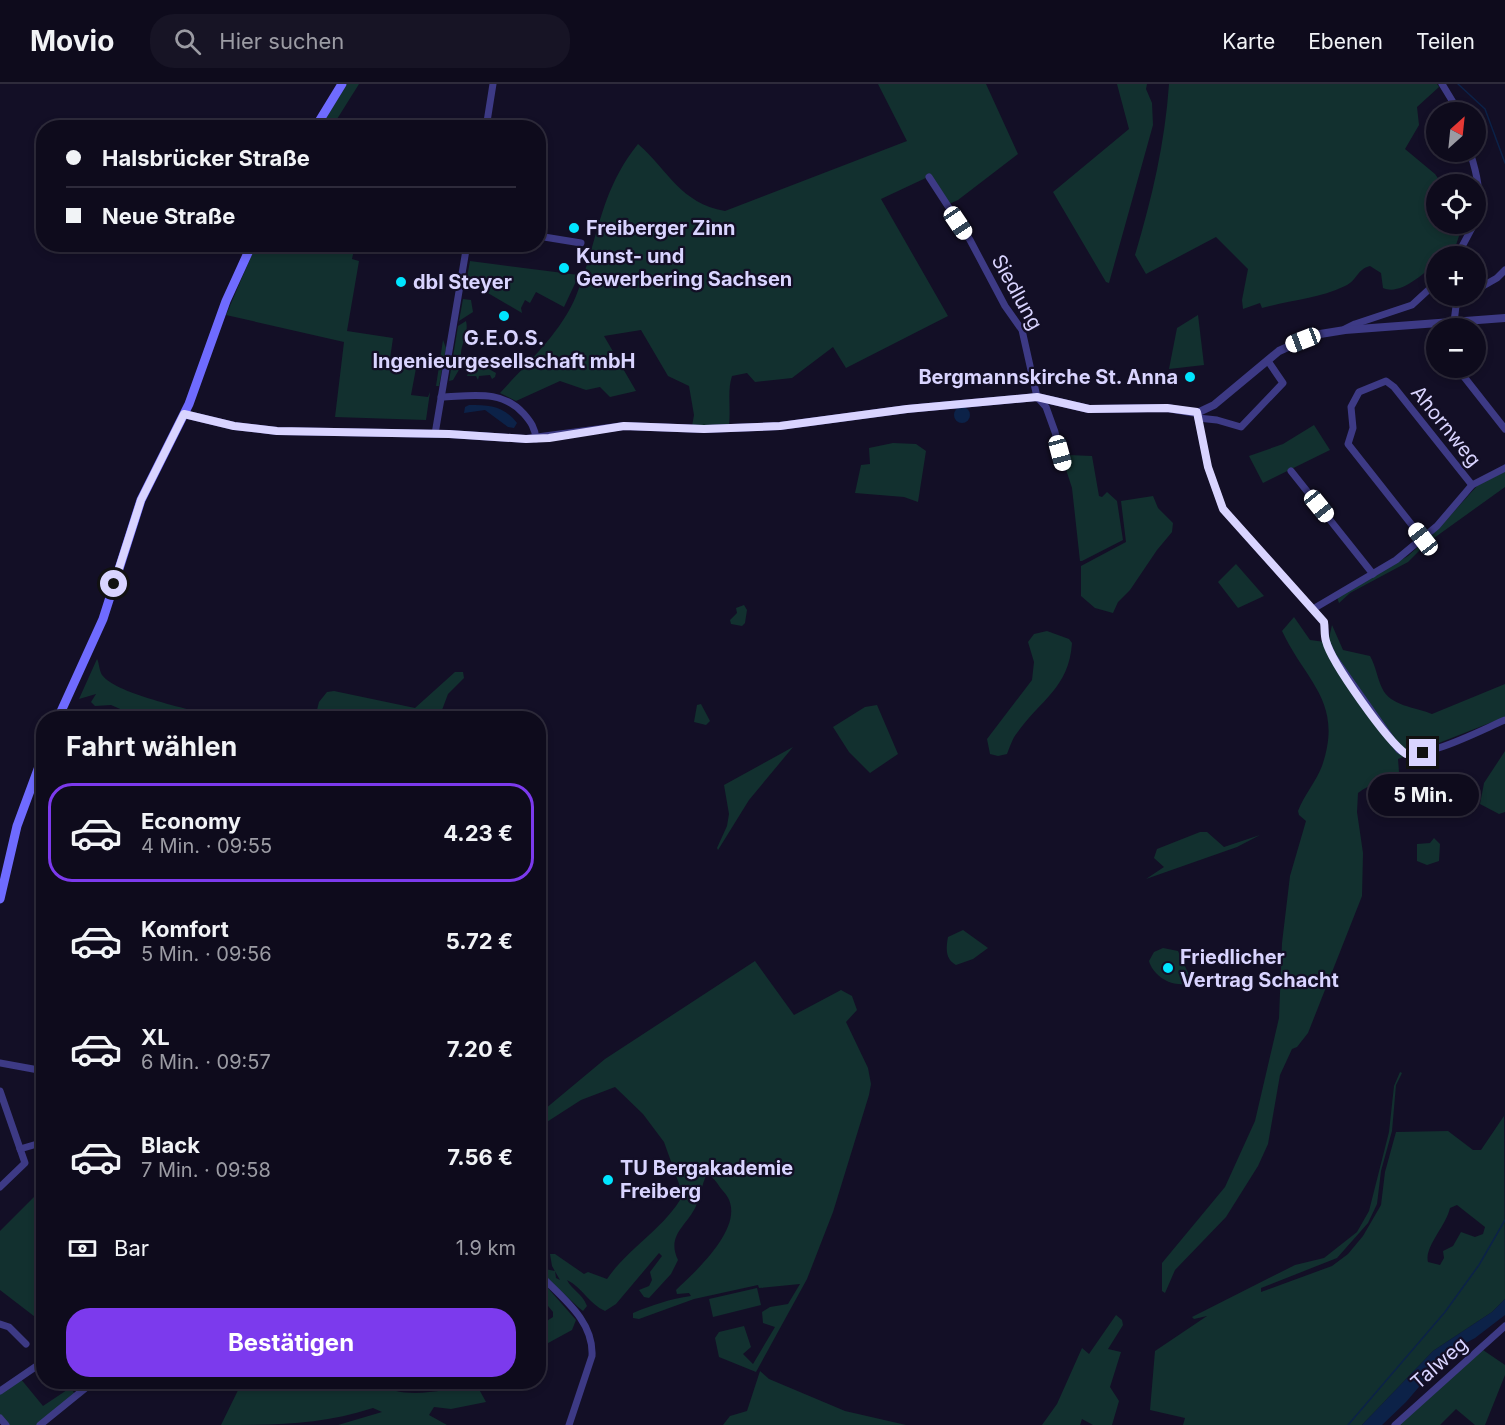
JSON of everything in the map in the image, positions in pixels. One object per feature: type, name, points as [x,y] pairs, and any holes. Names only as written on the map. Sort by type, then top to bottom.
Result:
[{"type":"main road","points":[[320,120],[342,84]]},
{"type":"main road","points":[[61,711],[103,620],[141,500],[184,414],[224,307],[248,252]]},
{"type":"main road","points":[[0,899],[17,826],[36,775]]},
{"type":"street","points":[[487,120],[493,84]]},
{"type":"street","points":[[1442,84],[1453,102]]},
{"type":"street","name":"Siedlung","points":[[929,177],[970,240],[1005,306],[1022,330],[1037,397],[1046,407],[1064,467]]},
{"type":"street","points":[[546,237],[581,243]]},
{"type":"street","points":[[435,434],[466,252]]},
{"type":"street","points":[[1486,284],[1505,270]]},
{"type":"street","points":[[1345,330],[1354,324],[1412,305],[1426,292]]},
{"type":"street","points":[[1486,319],[1505,318]]},
{"type":"street","points":[[1197,415],[1214,405],[1291,344],[1314,335],[1345,330],[1426,324]]},
{"type":"street","points":[[184,414],[253,429],[537,439],[624,426],[704,429],[780,426],[907,409],[1037,397],[1089,409],[1167,408],[1241,427],[1283,383],[1268,361]]},
{"type":"street","points":[[1465,378],[1505,429]]},
{"type":"street","name":"Ahornweg","points":[[1423,539],[1348,444],[1353,428],[1351,407],[1359,392],[1386,381],[1394,387],[1472,485]]},
{"type":"street","points":[[441,397],[496,395],[507,399],[533,425],[537,439]]},
{"type":"street","points":[[1197,415],[1208,467],[1223,509],[1324,622],[1326,641],[1333,656],[1389,738],[1406,754],[1423,753],[1505,720]]},
{"type":"street","points":[[1313,609],[1396,560],[1423,539],[1472,485],[1505,468]]},
{"type":"street","points":[[1291,471],[1373,574]]},
{"type":"street","points":[[0,1063],[36,1070]]},
{"type":"street","points":[[0,1091],[24,1163],[0,1187]]},
{"type":"street","points":[[20,1149],[36,1144]]},
{"type":"street","points":[[546,1281],[584,1323],[592,1344],[592,1356],[569,1425]]},
{"type":"street","points":[[0,1324],[9,1327],[26,1344]]},
{"type":"street","name":"Talweg","points":[[1395,1425],[1505,1326]]},
{"type":"street","points":[[0,1391],[36,1366]]},
{"type":"street","points":[[40,1425],[84,1389]]},
{"type":"street","points":[[0,1418],[6,1425]]},
{"type":"green space","points":[[347,84],[359,84],[336,120],[325,120]]},
{"type":"green space","points":[[878,84],[986,84],[1018,154],[958,200],[949,204],[930,176],[881,199],[948,316],[846,368],[833,347],[792,378],[755,382],[747,373],[732,376],[729,425],[692,426],[694,415],[689,386],[668,376],[641,330],[604,336],[636,391],[610,397],[600,387],[586,390],[560,381],[516,401],[500,393],[542,348],[569,310],[583,276],[607,199],[625,162],[638,144],[686,193],[710,207],[725,211],[907,141]]},
{"type":"green space","points":[[1117,84],[1147,84],[1146,89],[1152,103],[1153,125],[1109,283],[1106,282],[1053,192],[1129,129]]},
{"type":"green space","points":[[1169,84],[1437,84],[1439,87],[1417,107],[1419,125],[1405,149],[1435,174],[1426,174],[1426,234],[1460,234],[1456,245],[1426,246],[1426,272],[1397,289],[1383,288],[1381,273],[1370,266],[1362,270],[1349,284],[1335,290],[1262,308],[1260,303],[1243,309],[1242,300],[1248,269],[1216,237],[1146,274],[1135,255],[1157,170]]},
{"type":"green space","points":[[253,252],[354,252],[352,259],[359,261],[347,331],[393,338],[390,359],[417,363],[411,395],[428,397],[430,392],[426,420],[335,417],[344,342],[226,315]]},
{"type":"green space","points":[[470,261],[579,275],[564,307],[536,292],[530,303],[525,300],[521,308],[522,313],[481,289],[465,288]]},
{"type":"green space","points":[[463,299],[471,300],[473,312],[459,321]]},
{"type":"green space","points":[[1198,315],[1204,365],[1169,369],[1177,328]]},
{"type":"green space","points":[[466,321],[467,327],[461,353],[463,363],[453,380],[449,381],[458,326]]},
{"type":"green space","points":[[443,340],[446,348],[439,386],[436,386]]},
{"type":"green space","points":[[473,360],[496,373],[495,377],[492,379],[490,375],[479,376],[478,380],[476,376],[467,376]]},
{"type":"green space","points":[[1314,425],[1330,450],[1263,483],[1249,456],[1283,444]]},
{"type":"green space","points":[[893,443],[916,444],[926,451],[918,502],[904,497],[855,493],[861,465],[870,464],[869,448]]},
{"type":"green space","points":[[1092,456],[1099,496],[1102,497],[1107,492],[1117,501],[1123,540],[1082,561],[1080,561],[1072,488],[1062,457]]},
{"type":"green space","points":[[1505,471],[1505,487],[1427,543],[1408,562],[1350,593],[1339,603],[1337,597],[1408,556],[1439,528],[1477,486]]},
{"type":"green space","points":[[1153,496],[1158,508],[1173,523],[1172,532],[1130,590],[1118,602],[1113,613],[1095,608],[1081,596],[1081,566],[1126,542],[1121,501]]},
{"type":"green space","points":[[1236,564],[1264,596],[1238,608],[1218,582]]},
{"type":"green space","points":[[744,605],[747,610],[745,623],[742,626],[731,624],[730,620],[737,613],[736,608]]},
{"type":"green space","points":[[1294,617],[1310,640],[1325,642],[1330,658],[1338,668],[1328,643],[1332,625],[1343,650],[1370,656],[1382,688],[1391,699],[1397,702],[1432,714],[1505,684],[1505,717],[1398,759],[1399,772],[1358,793],[1357,812],[1363,853],[1362,896],[1308,1033],[1297,1047],[1292,1049],[1280,1075],[1268,1144],[1258,1166],[1226,1217],[1175,1270],[1165,1293],[1162,1291],[1162,1263],[1225,1187],[1255,1121],[1279,1018],[1282,943],[1290,876],[1306,821],[1298,811],[1317,778],[1328,744],[1328,725],[1319,694],[1282,631]]},
{"type":"green space","points":[[1047,631],[1069,639],[1072,643],[1065,671],[1052,692],[1015,735],[1007,754],[998,756],[990,754],[987,739],[1032,680],[1034,662],[1028,642],[1034,634]]},
{"type":"green space","points":[[97,659],[102,675],[123,689],[195,711],[125,711],[111,705],[95,706],[91,702],[96,694],[79,699]]},
{"type":"green space","points":[[455,672],[463,672],[464,678],[448,694],[442,711],[317,711],[319,702],[327,692],[334,691],[415,708]]},
{"type":"green space","points":[[701,704],[710,721],[706,725],[694,722],[697,705]]},
{"type":"green space","points":[[877,705],[898,754],[870,773],[849,752],[833,727],[865,707]]},
{"type":"green space","points":[[793,747],[749,800],[718,850],[729,814],[724,785]]},
{"type":"green space","points":[[1505,751],[1505,812],[1499,814],[1480,804],[1484,783]]},
{"type":"green space","points":[[1200,832],[1207,832],[1224,847],[1260,835],[1237,847],[1146,879],[1164,867],[1154,858],[1157,849]]},
{"type":"green space","points":[[1434,838],[1440,844],[1439,861],[1427,865],[1417,861],[1417,844],[1430,843]]},
{"type":"green space","points":[[963,930],[988,948],[973,959],[956,965],[948,956],[948,937]]},
{"type":"green space","points":[[1163,948],[1178,951],[1189,975],[1185,984],[1168,981],[1154,971],[1149,961],[1154,952]]},
{"type":"green space","points":[[755,961],[794,1015],[841,990],[852,996],[857,1010],[846,1022],[868,1068],[871,1084],[869,1095],[833,1212],[807,1279],[756,1372],[719,1357],[715,1338],[719,1332],[744,1326],[751,1347],[743,1354],[753,1364],[775,1327],[763,1323],[762,1312],[770,1307],[788,1304],[800,1284],[759,1288],[758,1285],[694,1299],[639,1319],[633,1318],[633,1313],[647,1307],[691,1296],[689,1293],[677,1294],[676,1290],[708,1258],[726,1230],[731,1216],[730,1203],[716,1182],[707,1174],[696,1206],[676,1237],[674,1244],[678,1260],[671,1274],[649,1298],[644,1297],[639,1290],[649,1286],[652,1280],[650,1272],[662,1256],[659,1253],[616,1304],[605,1311],[567,1280],[585,1302],[587,1306],[583,1311],[546,1277],[546,1269],[555,1271],[550,1254],[555,1254],[584,1274],[588,1272],[607,1279],[625,1257],[657,1228],[683,1195],[664,1142],[643,1114],[615,1087],[581,1100],[546,1122],[546,1108],[605,1059]]},
{"type":"green space","points":[[1400,1072],[1402,1073],[1396,1085],[1392,1131],[1381,1171],[1377,1204],[1368,1223],[1337,1258],[1261,1288],[1261,1292],[1332,1266],[1348,1254],[1363,1236],[1381,1205],[1385,1172],[1396,1132],[1448,1131],[1473,1150],[1481,1150],[1504,1116],[1505,1299],[1492,1312],[1433,1351],[1362,1425],[1183,1425],[1185,1418],[1150,1410],[1155,1351],[1207,1316],[1194,1319],[1192,1317],[1295,1265],[1324,1258],[1357,1232],[1369,1211],[1389,1132],[1394,1086]],"holes":[[[1457,1205],[1485,1227],[1483,1234],[1475,1237],[1461,1232],[1453,1246],[1443,1251],[1444,1258],[1440,1265],[1428,1262],[1429,1250],[1450,1208]]]},
{"type":"green space","points":[[36,1195],[36,1318],[0,1290],[0,1231]]},
{"type":"green space","points":[[546,1286],[576,1320],[572,1330],[546,1344],[546,1322],[553,1317],[553,1312],[546,1304]]},
{"type":"green space","points":[[757,1288],[761,1305],[713,1317],[709,1299]]},
{"type":"green space","points":[[1116,1315],[1122,1320],[1123,1325],[1108,1349],[1121,1352],[1110,1387],[1119,1401],[1112,1425],[1093,1425],[1082,1419],[1080,1425],[1042,1425],[1057,1404],[1082,1348],[1089,1354]]},
{"type":"green space","points":[[1483,1350],[1505,1365],[1505,1375],[1485,1425],[1475,1425],[1456,1409],[1440,1425],[1398,1425]]},
{"type":"green space","points":[[760,1371],[769,1379],[845,1411],[906,1425],[723,1425],[730,1416],[747,1411]]},
{"type":"green space","points":[[20,1378],[43,1406],[68,1389],[72,1389],[76,1396],[40,1425],[6,1425],[0,1418],[0,1391]]},
{"type":"green space","points":[[239,1389],[388,1389],[417,1393],[447,1389],[479,1389],[486,1402],[451,1409],[434,1407],[429,1415],[447,1425],[338,1425],[382,1412],[373,1408],[317,1421],[221,1425]]},
{"type":"water","points":[[484,405],[502,410],[517,423],[514,428],[508,427],[485,410],[464,413],[465,407]]},
{"type":"water","points":[[962,407],[970,415],[962,423],[954,415]]},
{"type":"water","points":[[1505,1299],[1505,1315],[1475,1338],[1449,1352],[1406,1402],[1382,1425],[1362,1425],[1433,1351],[1492,1312]]},
{"type":"waterway","points":[[1458,84],[1485,109],[1505,163]]},
{"type":"waterway","points":[[1348,1425],[1445,1312],[1479,1265],[1505,1220]]},
{"type":"place","name":"Freiberger Zinn","points":[[574,228]]},
{"type":"place","name":"Kunst- und Gewerbering Sachsen","points":[[564,268]]},
{"type":"place","name":"dbl Steyer","points":[[401,282]]},
{"type":"place","name":"G.E.O.S. Ingenieurgesellschaft mbH","points":[[504,316]]},
{"type":"place","name":"Bergmannskirche St. Anna","points":[[1190,377]]},
{"type":"place","name":"Friedlicher Vertrag Schacht","points":[[1168,968]]},
{"type":"place","name":"TU Bergakademie Freiberg","points":[[608,1180]]},
{"type":"route","points":[[114,584],[141,500],[184,414],[201,420],[277,431],[449,434],[526,439],[549,438],[624,426],[704,429],[758,425],[780,426],[907,409],[1037,397],[1089,409],[1167,408],[1197,412],[1208,467],[1223,509],[1324,622],[1326,641],[1333,656],[1389,738],[1399,750],[1406,754],[1423,753]]}]
